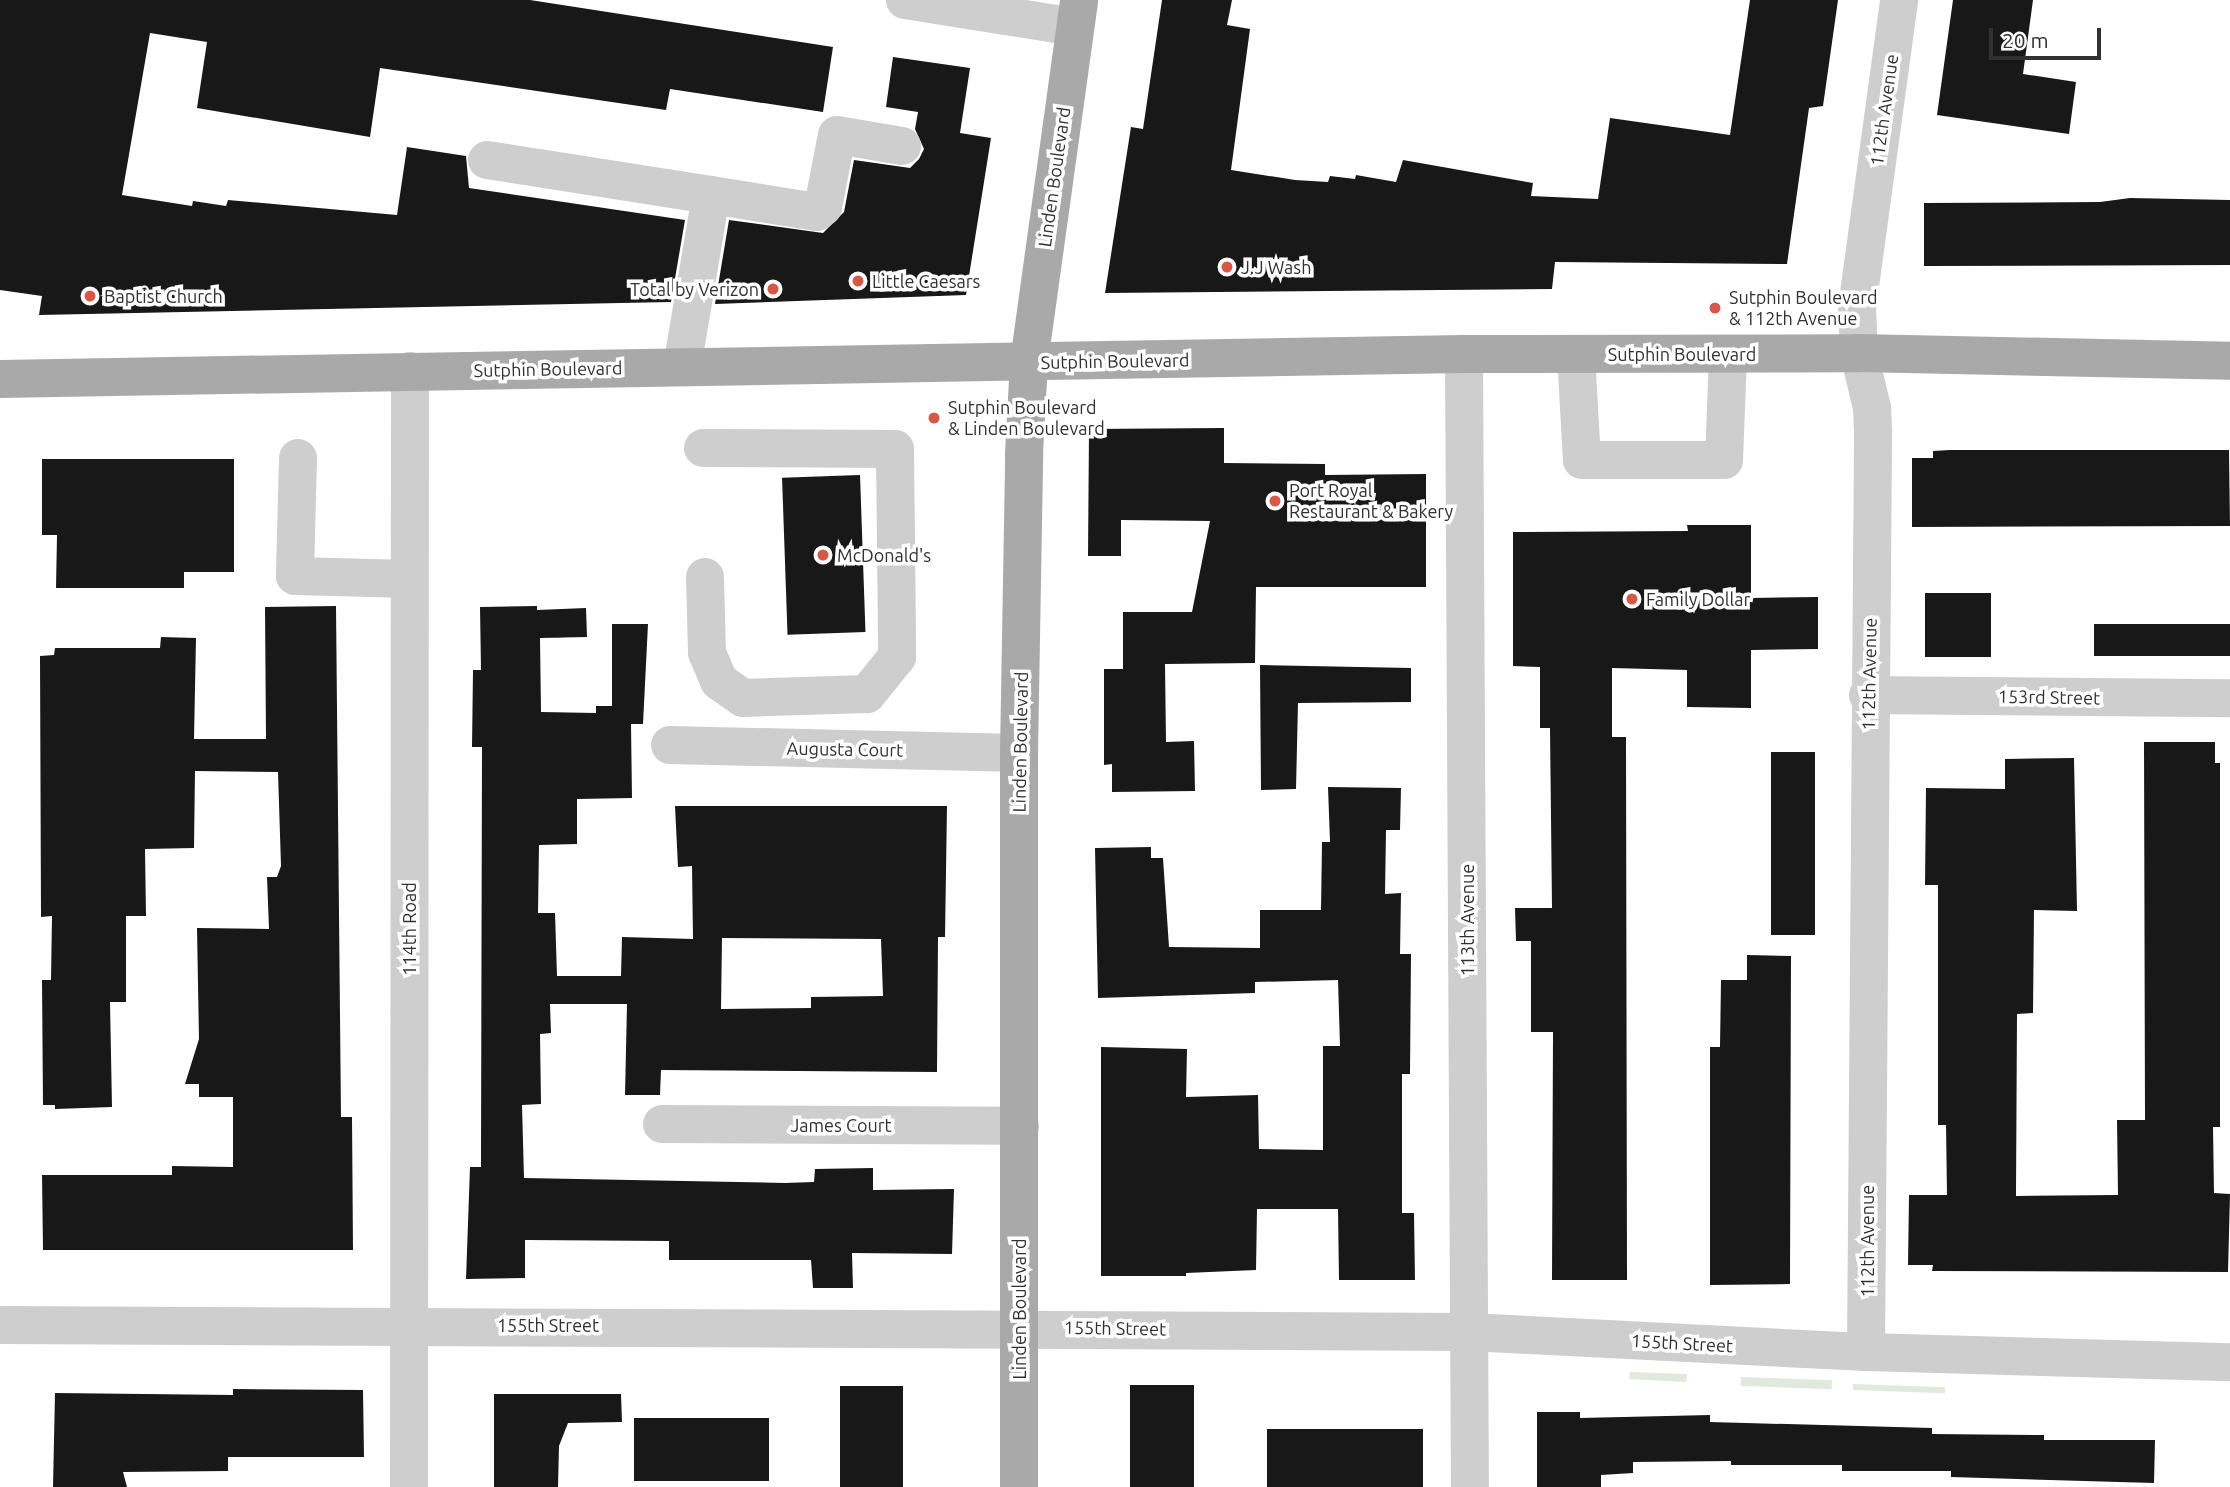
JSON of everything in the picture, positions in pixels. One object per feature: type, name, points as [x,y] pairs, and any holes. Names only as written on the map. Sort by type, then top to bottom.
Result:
[{"type":"main road","name":"Linden Boulevard","points":[[1019,1487],[1019,753],[1029,362],[1077,13]]},
{"type":"main road","name":"Sutphin Boulevard","points":[[0,379],[1464,354],[1858,354],[2230,361]]},
{"type":"street","points":[[905,0],[1077,13]]},
{"type":"street","name":"112th Avenue","points":[[1867,1352],[1868,695],[1873,432],[1858,354],[1860,275],[1899,0]]},
{"type":"street","points":[[487,160],[817,212],[823,207],[837,135],[902,146]]},
{"type":"street","points":[[682,367],[711,195]]},
{"type":"street","name":"113th Avenue","points":[[1464,354],[1470,1487]]},
{"type":"street","points":[[1576,354],[1582,460],[1724,460],[1728,354]]},
{"type":"street","name":"114th Road","points":[[409,1487],[410,372]]},
{"type":"street","points":[[703,448],[895,449],[897,657],[867,694],[743,698],[719,681],[706,653],[705,577]]},
{"type":"street","points":[[298,458],[295,576],[409,579]]},
{"type":"street","name":"153rd Street","points":[[1868,695],[2230,698]]},
{"type":"street","name":"Augusta Court","points":[[670,745],[1019,753]]},
{"type":"street","name":"James Court","points":[[662,1124],[1020,1126]]},
{"type":"street","name":"155th Street","points":[[0,1325],[1020,1327],[1469,1332],[1867,1352],[2230,1363]]},
{"type":"shaded area","points":[[1630,1372],[1687,1374],[1686,1382],[1629,1379]]},
{"type":"shaded area","points":[[1741,1377],[1832,1380],[1832,1389],[1741,1386]]},
{"type":"shaded area","points":[[1853,1384],[1945,1387],[1945,1393],[1853,1390]]},
{"type":"building","points":[[0,0],[530,0],[833,47],[823,112],[670,89],[666,110],[380,68],[370,137],[197,108],[207,42],[150,33],[122,195],[192,206],[193,201],[226,206],[228,200],[397,215],[407,147],[466,156],[469,188],[685,220],[671,302],[39,315],[42,296],[0,290]]},
{"type":"building","points":[[1162,0],[1232,0],[1227,25],[1250,29],[1231,170],[1295,180],[1328,182],[1330,176],[1355,179],[1356,175],[1396,182],[1403,160],[1533,183],[1531,196],[1598,199],[1610,118],[1730,135],[1750,0],[1838,0],[1823,106],[1809,108],[1787,264],[1555,262],[1552,289],[1105,293],[1131,127],[1143,129]]},
{"type":"building","points":[[1953,0],[2033,0],[2023,74],[2076,82],[2069,134],[1937,115]]},
{"type":"building","points":[[893,57],[970,68],[960,133],[991,138],[966,295],[715,304],[729,220],[823,233],[844,212],[854,160],[910,168],[919,159],[924,149],[915,129],[918,112],[886,107]]},
{"type":"building","points":[[2130,198],[2230,200],[2230,265],[1924,266],[1924,203],[2100,202]]},
{"type":"building","points":[[1224,428],[1224,463],[1325,464],[1325,475],[1426,474],[1426,587],[1256,587],[1255,663],[1165,664],[1166,742],[1194,741],[1195,791],[1112,792],[1112,764],[1104,765],[1104,669],[1123,669],[1123,612],[1192,612],[1210,521],[1121,520],[1121,556],[1088,556],[1089,429]]},
{"type":"building","points":[[2229,450],[2230,526],[1912,527],[1912,458],[1933,458],[1933,451]]},
{"type":"building","points":[[42,459],[234,459],[234,572],[184,572],[184,588],[56,588],[57,535],[42,535]]},
{"type":"building","name":"McDonald's","points":[[860,475],[865,632],[788,635],[782,478]]},
{"type":"building","points":[[1687,525],[1751,525],[1751,598],[1818,597],[1818,649],[1751,650],[1751,708],[1687,707],[1687,670],[1612,668],[1612,737],[1626,737],[1627,1280],[1552,1280],[1553,1032],[1531,1032],[1531,941],[1516,941],[1515,908],[1552,908],[1550,728],[1540,728],[1540,667],[1513,666],[1513,532],[1688,531]]},
{"type":"building","points":[[1925,593],[1991,593],[1991,657],[1925,657]]},
{"type":"building","points":[[336,606],[341,1117],[352,1117],[353,1250],[43,1250],[42,1175],[172,1175],[172,1166],[233,1167],[233,1097],[199,1097],[199,1084],[185,1084],[199,1039],[197,928],[269,929],[267,877],[277,877],[281,866],[278,772],[195,771],[194,848],[145,849],[146,916],[126,916],[126,1002],[110,1002],[112,1107],[55,1109],[55,1105],[43,1105],[42,980],[51,980],[52,916],[41,917],[40,656],[54,655],[55,648],[160,648],[161,637],[196,638],[194,739],[266,739],[265,607]]},
{"type":"building","points":[[537,606],[537,610],[586,608],[587,637],[540,638],[541,712],[596,713],[596,706],[612,706],[612,624],[648,624],[643,724],[631,724],[632,798],[577,799],[577,844],[539,845],[538,913],[555,913],[557,976],[621,976],[622,937],[693,939],[692,866],[678,867],[675,806],[947,806],[945,937],[938,937],[937,1072],[661,1070],[660,1095],[625,1095],[627,1004],[550,1004],[551,1033],[540,1034],[541,1104],[522,1105],[524,1178],[785,1183],[814,1182],[815,1169],[873,1168],[873,1190],[954,1189],[952,1254],[852,1253],[853,1288],[813,1288],[811,1260],[669,1260],[669,1241],[525,1240],[525,1278],[466,1279],[470,1167],[481,1167],[482,747],[472,747],[473,670],[481,670],[480,607]],"holes":[[[722,938],[881,939],[883,996],[811,997],[811,1008],[721,1009]]]},
{"type":"building","points":[[2094,624],[2230,624],[2230,656],[2094,656]]},
{"type":"building","points":[[1260,665],[1411,668],[1411,702],[1298,703],[1296,789],[1261,790]]},
{"type":"building","points":[[2144,742],[2215,742],[2215,763],[2220,763],[2220,1127],[2213,1127],[2214,1193],[2230,1194],[2228,1272],[1932,1271],[1933,1265],[1908,1265],[1909,1195],[1947,1195],[1946,1125],[1938,1125],[1938,885],[1925,885],[1926,788],[2005,789],[2005,759],[2074,758],[2077,911],[2034,910],[2033,1013],[2017,1014],[2016,1196],[2118,1195],[2117,1120],[2145,1120]]},
{"type":"building","points":[[1771,752],[1815,752],[1815,935],[1771,935]]},
{"type":"building","points":[[1328,787],[1401,788],[1400,830],[1386,830],[1385,894],[1401,893],[1400,954],[1411,954],[1410,1074],[1402,1074],[1402,1213],[1414,1213],[1415,1280],[1339,1280],[1338,1209],[1257,1209],[1256,1270],[1186,1273],[1186,1276],[1101,1276],[1101,1047],[1187,1049],[1186,1097],[1258,1095],[1259,1149],[1323,1150],[1323,1046],[1340,1046],[1338,980],[1255,982],[1255,993],[1098,998],[1095,848],[1151,847],[1151,858],[1163,858],[1169,947],[1260,948],[1260,910],[1321,910],[1322,842],[1330,842]]},
{"type":"building","points":[[1747,955],[1791,956],[1790,1284],[1710,1285],[1710,1047],[1720,1047],[1721,980],[1747,980]]},
{"type":"building","points":[[1130,1385],[1194,1385],[1194,1487],[1130,1487]]},
{"type":"building","points":[[840,1386],[903,1386],[903,1487],[840,1487]]},
{"type":"building","points":[[233,1389],[363,1390],[364,1457],[228,1457],[228,1471],[123,1472],[127,1487],[53,1487],[55,1393],[233,1395]]},
{"type":"building","points":[[494,1394],[621,1394],[622,1422],[568,1423],[559,1446],[558,1487],[494,1487]]},
{"type":"building","points":[[1537,1412],[1580,1412],[1580,1418],[1710,1415],[1710,1422],[1932,1428],[1932,1434],[2044,1435],[2044,1440],[2155,1440],[2154,1483],[1951,1477],[1951,1471],[1842,1471],[1842,1465],[1731,1465],[1731,1461],[1633,1462],[1633,1473],[1601,1475],[1601,1487],[1537,1487]]},
{"type":"building","points":[[634,1418],[769,1418],[769,1481],[634,1481]]},
{"type":"building","points":[[1267,1429],[1423,1429],[1423,1487],[1267,1487]]},
{"type":"place","name":"J.J Wash","points":[[1227,267]]},
{"type":"place","name":"Little Caesars","points":[[858,281]]},
{"type":"place","name":"Total by Verizon","points":[[773,289]]},
{"type":"place","name":"Baptist Church","points":[[90,296]]},
{"type":"place","name":"Sutphin Boulevard & 112th Avenue","points":[[1715,308]]},
{"type":"place","name":"Sutphin Boulevard & Linden Boulevard","points":[[934,418]]},
{"type":"place","name":"Port Royal Restaurant & Bakery","points":[[1275,501]]},
{"type":"place","name":"McDonald's","points":[[823,555]]},
{"type":"place","name":"Family Dollar","points":[[1632,599]]}]
